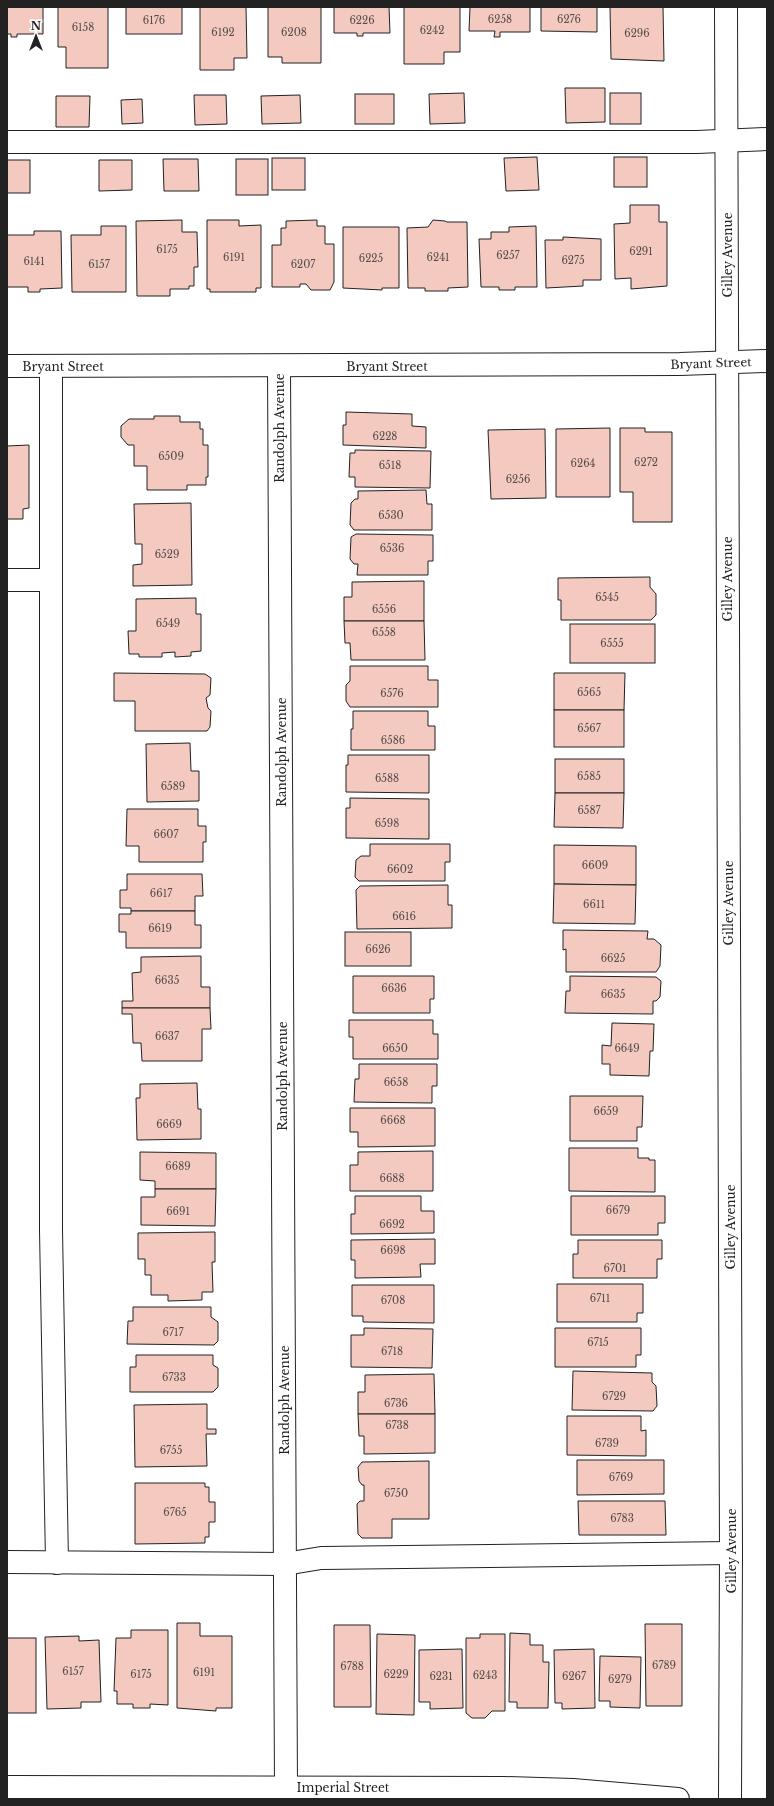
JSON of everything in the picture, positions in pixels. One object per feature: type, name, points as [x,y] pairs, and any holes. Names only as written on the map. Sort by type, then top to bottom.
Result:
[{"type":"street","name":"Gilley Avenue","points":[[726,7],[731,1554],[730,1799]]},
{"type":"street","points":[[7,142],[727,141],[767,139]]},
{"type":"street","name":"Bryant Street","points":[[7,366],[279,366],[726,363],[767,361]]},
{"type":"street","points":[[51,366],[51,1230],[57,1563]]},
{"type":"street","name":"Randolph Avenue","points":[[279,366],[286,1786]]},
{"type":"street","points":[[7,580],[51,580]]},
{"type":"street","points":[[7,1562],[285,1564],[321,1558],[731,1554]]},
{"type":"street","name":"Imperial Street","points":[[7,1786],[504,1788],[573,1790],[678,1799]]},
{"type":"building","points":[[7,7],[43,7],[43,34],[17,34],[17,37],[11,37],[11,34],[7,34]]},
{"type":"building","points":[[58,7],[108,7],[108,68],[66,68],[66,47],[58,47]]},
{"type":"building","points":[[126,7],[182,7],[182,34],[126,34]]},
{"type":"building","points":[[200,7],[246,7],[247,58],[234,58],[234,70],[200,70]]},
{"type":"building","points":[[268,7],[321,7],[321,63],[282,63],[282,57],[268,57]]},
{"type":"building","points":[[334,7],[389,7],[390,33],[363,33],[363,36],[357,36],[357,33],[334,33]]},
{"type":"building","points":[[404,7],[460,7],[460,52],[444,52],[444,64],[404,64]]},
{"type":"building","points":[[470,7],[530,7],[530,32],[500,32],[500,37],[494,37],[495,31],[469,31]]},
{"type":"building","points":[[541,7],[597,7],[597,32],[541,31]]},
{"type":"building","points":[[610,7],[663,7],[664,61],[611,59]]},
{"type":"building","points":[[565,88],[605,88],[605,122],[566,123]]},
{"type":"building","points":[[464,93],[465,123],[430,124],[429,94]]},
{"type":"building","points":[[610,93],[641,93],[641,124],[610,124]]},
{"type":"building","points":[[355,94],[394,94],[394,124],[355,124]]},
{"type":"building","points":[[194,95],[226,95],[227,124],[195,125]]},
{"type":"building","points":[[300,95],[301,123],[262,124],[261,96]]},
{"type":"building","points":[[56,96],[90,96],[89,127],[56,127]]},
{"type":"building","points":[[142,99],[143,123],[122,124],[121,100]]},
{"type":"building","points":[[537,157],[539,190],[506,191],[504,158]]},
{"type":"building","points":[[614,157],[647,157],[647,187],[614,187]]},
{"type":"building","points":[[272,158],[305,158],[305,190],[272,190]]},
{"type":"building","points":[[163,159],[198,159],[199,191],[164,191]]},
{"type":"building","points":[[236,159],[268,159],[268,195],[236,195]]},
{"type":"building","points":[[7,160],[30,160],[30,193],[7,193]]},
{"type":"building","points":[[99,160],[132,160],[132,190],[99,191]]},
{"type":"building","points":[[630,205],[659,205],[659,222],[667,222],[667,286],[631,289],[631,278],[615,279],[614,224],[630,223]]},
{"type":"building","points":[[182,220],[182,232],[197,232],[198,267],[194,267],[194,286],[189,286],[189,289],[170,289],[170,296],[137,296],[136,221]]},
{"type":"building","points":[[207,220],[239,220],[239,226],[261,225],[261,288],[256,288],[256,292],[210,292],[210,289],[207,289]]},
{"type":"building","points":[[317,220],[317,226],[325,226],[325,244],[334,244],[334,282],[330,290],[311,290],[306,284],[300,284],[300,287],[272,287],[272,245],[281,245],[281,228],[286,228],[286,221]]},
{"type":"building","points":[[433,220],[467,222],[468,287],[448,288],[448,291],[425,291],[425,288],[408,288],[407,228],[428,227]]},
{"type":"building","points":[[101,226],[126,226],[126,292],[72,292],[71,235],[101,235]]},
{"type":"building","points":[[536,226],[537,287],[515,287],[515,290],[499,290],[499,287],[481,287],[479,239],[491,239],[491,232],[509,232],[509,227]]},
{"type":"building","points":[[343,227],[399,227],[399,288],[382,288],[382,290],[343,288]]},
{"type":"building","points":[[34,231],[61,231],[62,288],[40,289],[40,292],[28,292],[28,287],[7,287],[7,235],[34,235]]},
{"type":"building","points":[[563,237],[601,239],[601,280],[583,280],[583,286],[546,288],[545,240],[563,240]]},
{"type":"building","points":[[346,412],[412,414],[412,426],[426,427],[426,448],[343,445],[343,425],[346,425]]},
{"type":"building","points":[[154,416],[180,416],[180,422],[200,422],[200,429],[203,429],[203,445],[208,445],[208,477],[206,477],[206,485],[187,485],[187,490],[147,490],[147,466],[134,466],[134,445],[128,445],[121,437],[121,426],[129,419],[154,419]]},
{"type":"building","points":[[610,428],[610,497],[556,497],[556,429]]},
{"type":"building","points":[[620,428],[645,428],[645,432],[672,432],[672,522],[633,522],[633,492],[620,492]]},
{"type":"building","points":[[545,429],[546,498],[491,499],[488,430]]},
{"type":"building","points":[[29,445],[29,508],[23,509],[23,519],[7,519],[7,446]]},
{"type":"building","points":[[355,450],[431,451],[430,488],[355,487],[355,477],[349,477],[350,453],[355,453]]},
{"type":"building","points":[[426,490],[427,504],[432,504],[432,530],[354,530],[350,525],[351,503],[355,499],[358,499],[358,491]]},
{"type":"building","points":[[191,503],[192,585],[133,586],[133,565],[142,564],[142,544],[135,544],[134,504]]},
{"type":"building","points":[[356,534],[433,535],[433,561],[428,561],[428,575],[357,575],[358,564],[354,564],[350,559],[351,537]]},
{"type":"building","points":[[650,577],[650,587],[656,594],[656,615],[651,620],[561,620],[561,600],[558,600],[558,578]]},
{"type":"building","points":[[424,581],[424,621],[344,621],[344,597],[352,597],[352,582]]},
{"type":"building","points":[[196,598],[196,614],[201,614],[201,651],[191,652],[191,656],[175,657],[175,652],[162,653],[162,657],[139,657],[139,654],[129,654],[128,631],[136,631],[136,599]]},
{"type":"building","points":[[344,621],[424,621],[425,660],[351,660],[350,643],[345,643]]},
{"type":"building","points":[[570,624],[655,624],[655,663],[570,663]]},
{"type":"building","points":[[350,666],[428,666],[428,680],[438,680],[438,707],[350,707],[346,701],[346,685],[350,681]]},
{"type":"building","points":[[114,673],[205,674],[211,678],[210,695],[206,698],[208,708],[211,711],[210,727],[207,731],[135,731],[135,701],[114,701]]},
{"type":"building","points":[[554,673],[625,673],[624,710],[554,710]]},
{"type":"building","points":[[554,710],[624,710],[624,747],[554,747]]},
{"type":"building","points":[[353,711],[428,711],[428,726],[435,726],[435,750],[351,750]]},
{"type":"building","points":[[190,743],[191,771],[199,771],[199,801],[147,802],[146,744]]},
{"type":"building","points":[[348,755],[429,755],[429,793],[346,792],[346,765],[348,765]]},
{"type":"building","points":[[555,759],[624,759],[624,793],[555,793]]},
{"type":"building","points":[[555,793],[624,793],[623,828],[554,827]]},
{"type":"building","points":[[350,798],[429,799],[429,839],[346,838],[346,808],[350,808]]},
{"type":"building","points":[[127,809],[198,809],[198,826],[206,826],[206,842],[203,842],[203,862],[139,862],[139,846],[126,846]]},
{"type":"building","points":[[370,844],[450,844],[450,862],[445,862],[445,881],[359,881],[355,877],[356,860],[361,856],[370,856]]},
{"type":"building","points":[[554,845],[636,846],[636,885],[554,884]]},
{"type":"building","points":[[127,874],[202,874],[203,896],[195,896],[195,911],[131,911],[131,908],[120,908],[120,890],[127,890]]},
{"type":"building","points":[[554,884],[636,885],[635,924],[553,923]]},
{"type":"building","points":[[448,885],[448,905],[452,905],[452,928],[357,929],[356,890],[360,886]]},
{"type":"building","points":[[131,911],[195,911],[195,925],[201,925],[201,948],[126,948],[126,932],[119,932],[119,914],[131,914]]},
{"type":"building","points":[[563,930],[648,931],[647,939],[654,939],[661,945],[660,966],[656,972],[566,972],[566,949],[563,950]]},
{"type":"building","points":[[345,932],[411,932],[411,966],[345,966]]},
{"type":"building","points":[[201,956],[201,987],[210,987],[210,1008],[122,1008],[122,1001],[133,1001],[132,973],[141,972],[141,957]]},
{"type":"building","points":[[353,976],[434,976],[434,999],[430,999],[430,1013],[353,1013]]},
{"type":"building","points":[[570,976],[656,977],[661,981],[660,997],[656,1001],[653,1001],[653,1014],[565,1013],[566,991],[570,991]]},
{"type":"building","points":[[122,1008],[210,1008],[211,1029],[202,1029],[202,1061],[142,1061],[141,1043],[133,1043],[132,1014],[122,1014]]},
{"type":"building","points":[[349,1020],[433,1020],[433,1034],[438,1034],[438,1059],[353,1059],[353,1037],[349,1037]]},
{"type":"building","points":[[612,1023],[654,1024],[653,1051],[650,1051],[649,1076],[610,1075],[610,1064],[602,1064],[602,1045],[611,1046]]},
{"type":"building","points":[[359,1064],[437,1064],[437,1086],[432,1086],[432,1103],[354,1102],[355,1079],[359,1079]]},
{"type":"building","points":[[197,1083],[198,1109],[201,1109],[201,1139],[137,1140],[136,1098],[140,1098],[140,1084]]},
{"type":"building","points":[[570,1096],[643,1096],[642,1127],[637,1127],[637,1141],[570,1141]]},
{"type":"building","points":[[350,1108],[435,1108],[435,1146],[358,1147],[358,1132],[350,1132]]},
{"type":"building","points":[[569,1148],[638,1148],[638,1158],[649,1158],[649,1160],[655,1160],[655,1192],[569,1191]]},
{"type":"building","points":[[433,1151],[433,1191],[350,1191],[350,1165],[358,1165],[358,1152]]},
{"type":"building","points":[[140,1152],[216,1153],[216,1189],[155,1189],[155,1181],[140,1180]]},
{"type":"building","points":[[155,1189],[216,1189],[215,1226],[141,1225],[141,1197],[155,1197]]},
{"type":"building","points":[[355,1196],[421,1196],[421,1211],[434,1211],[434,1233],[351,1234],[351,1214],[355,1214]]},
{"type":"building","points":[[571,1196],[665,1196],[665,1223],[658,1223],[658,1235],[571,1235]]},
{"type":"building","points":[[215,1232],[215,1262],[212,1262],[213,1292],[202,1292],[202,1300],[168,1301],[168,1295],[151,1295],[151,1275],[145,1275],[145,1259],[138,1259],[138,1233]]},
{"type":"building","points":[[435,1239],[435,1264],[420,1264],[421,1277],[355,1278],[355,1260],[351,1260],[351,1240]]},
{"type":"building","points":[[578,1240],[662,1240],[662,1259],[657,1259],[657,1278],[573,1278],[573,1254],[578,1254]]},
{"type":"building","points":[[557,1284],[643,1284],[643,1313],[637,1313],[637,1322],[557,1322]]},
{"type":"building","points":[[352,1285],[434,1285],[434,1323],[363,1322],[363,1316],[352,1316]]},
{"type":"building","points":[[133,1307],[211,1307],[211,1317],[218,1322],[218,1341],[214,1345],[127,1344],[128,1321],[133,1321]]},
{"type":"building","points":[[364,1328],[433,1329],[432,1368],[351,1367],[351,1335],[364,1335]]},
{"type":"building","points":[[555,1328],[641,1328],[641,1355],[636,1355],[636,1367],[555,1367]]},
{"type":"building","points":[[136,1355],[213,1355],[213,1365],[218,1368],[218,1387],[213,1392],[130,1392],[130,1367],[136,1367]]},
{"type":"building","points":[[573,1371],[652,1373],[652,1382],[656,1386],[657,1406],[653,1411],[572,1410]]},
{"type":"building","points":[[434,1374],[435,1414],[358,1414],[358,1392],[365,1392],[365,1375]]},
{"type":"building","points":[[207,1404],[207,1429],[216,1429],[216,1434],[206,1434],[207,1466],[135,1467],[134,1405]]},
{"type":"building","points":[[358,1414],[435,1414],[435,1453],[364,1454],[364,1436],[359,1436]]},
{"type":"building","points":[[567,1416],[641,1416],[641,1431],[646,1430],[646,1456],[567,1455]]},
{"type":"building","points":[[577,1460],[664,1460],[664,1494],[577,1495]]},
{"type":"building","points":[[429,1461],[429,1519],[392,1519],[392,1538],[362,1538],[358,1534],[357,1504],[360,1501],[364,1501],[364,1485],[362,1485],[359,1481],[358,1467],[362,1462]]},
{"type":"building","points":[[135,1483],[205,1483],[205,1487],[209,1487],[209,1502],[215,1502],[215,1522],[209,1522],[209,1537],[205,1537],[205,1543],[135,1544]]},
{"type":"building","points":[[578,1501],[665,1501],[666,1535],[579,1535]]},
{"type":"building","points":[[177,1623],[200,1623],[200,1636],[232,1636],[232,1708],[216,1708],[216,1711],[177,1708]]},
{"type":"building","points":[[645,1624],[682,1624],[682,1706],[646,1706]]},
{"type":"building","points":[[334,1625],[370,1625],[371,1707],[334,1707]]},
{"type":"building","points":[[131,1630],[168,1630],[168,1705],[150,1704],[150,1708],[133,1708],[133,1704],[117,1704],[117,1691],[114,1691],[116,1638],[131,1638]]},
{"type":"building","points":[[510,1633],[530,1634],[530,1645],[543,1645],[543,1662],[549,1662],[548,1708],[517,1708],[517,1702],[509,1702]]},
{"type":"building","points":[[377,1634],[415,1635],[414,1715],[376,1714]]},
{"type":"building","points":[[480,1634],[505,1634],[505,1711],[492,1711],[485,1718],[472,1718],[466,1713],[466,1638],[480,1638]]},
{"type":"building","points":[[79,1636],[79,1641],[99,1640],[101,1702],[81,1702],[81,1708],[47,1709],[45,1637]]},
{"type":"building","points":[[7,1638],[36,1638],[36,1713],[7,1713]]},
{"type":"building","points":[[462,1649],[463,1708],[430,1709],[430,1702],[419,1702],[419,1650]]},
{"type":"building","points":[[594,1649],[595,1708],[562,1709],[562,1703],[555,1703],[554,1650]]},
{"type":"building","points":[[600,1656],[641,1657],[640,1708],[610,1707],[610,1701],[599,1701]]}]
